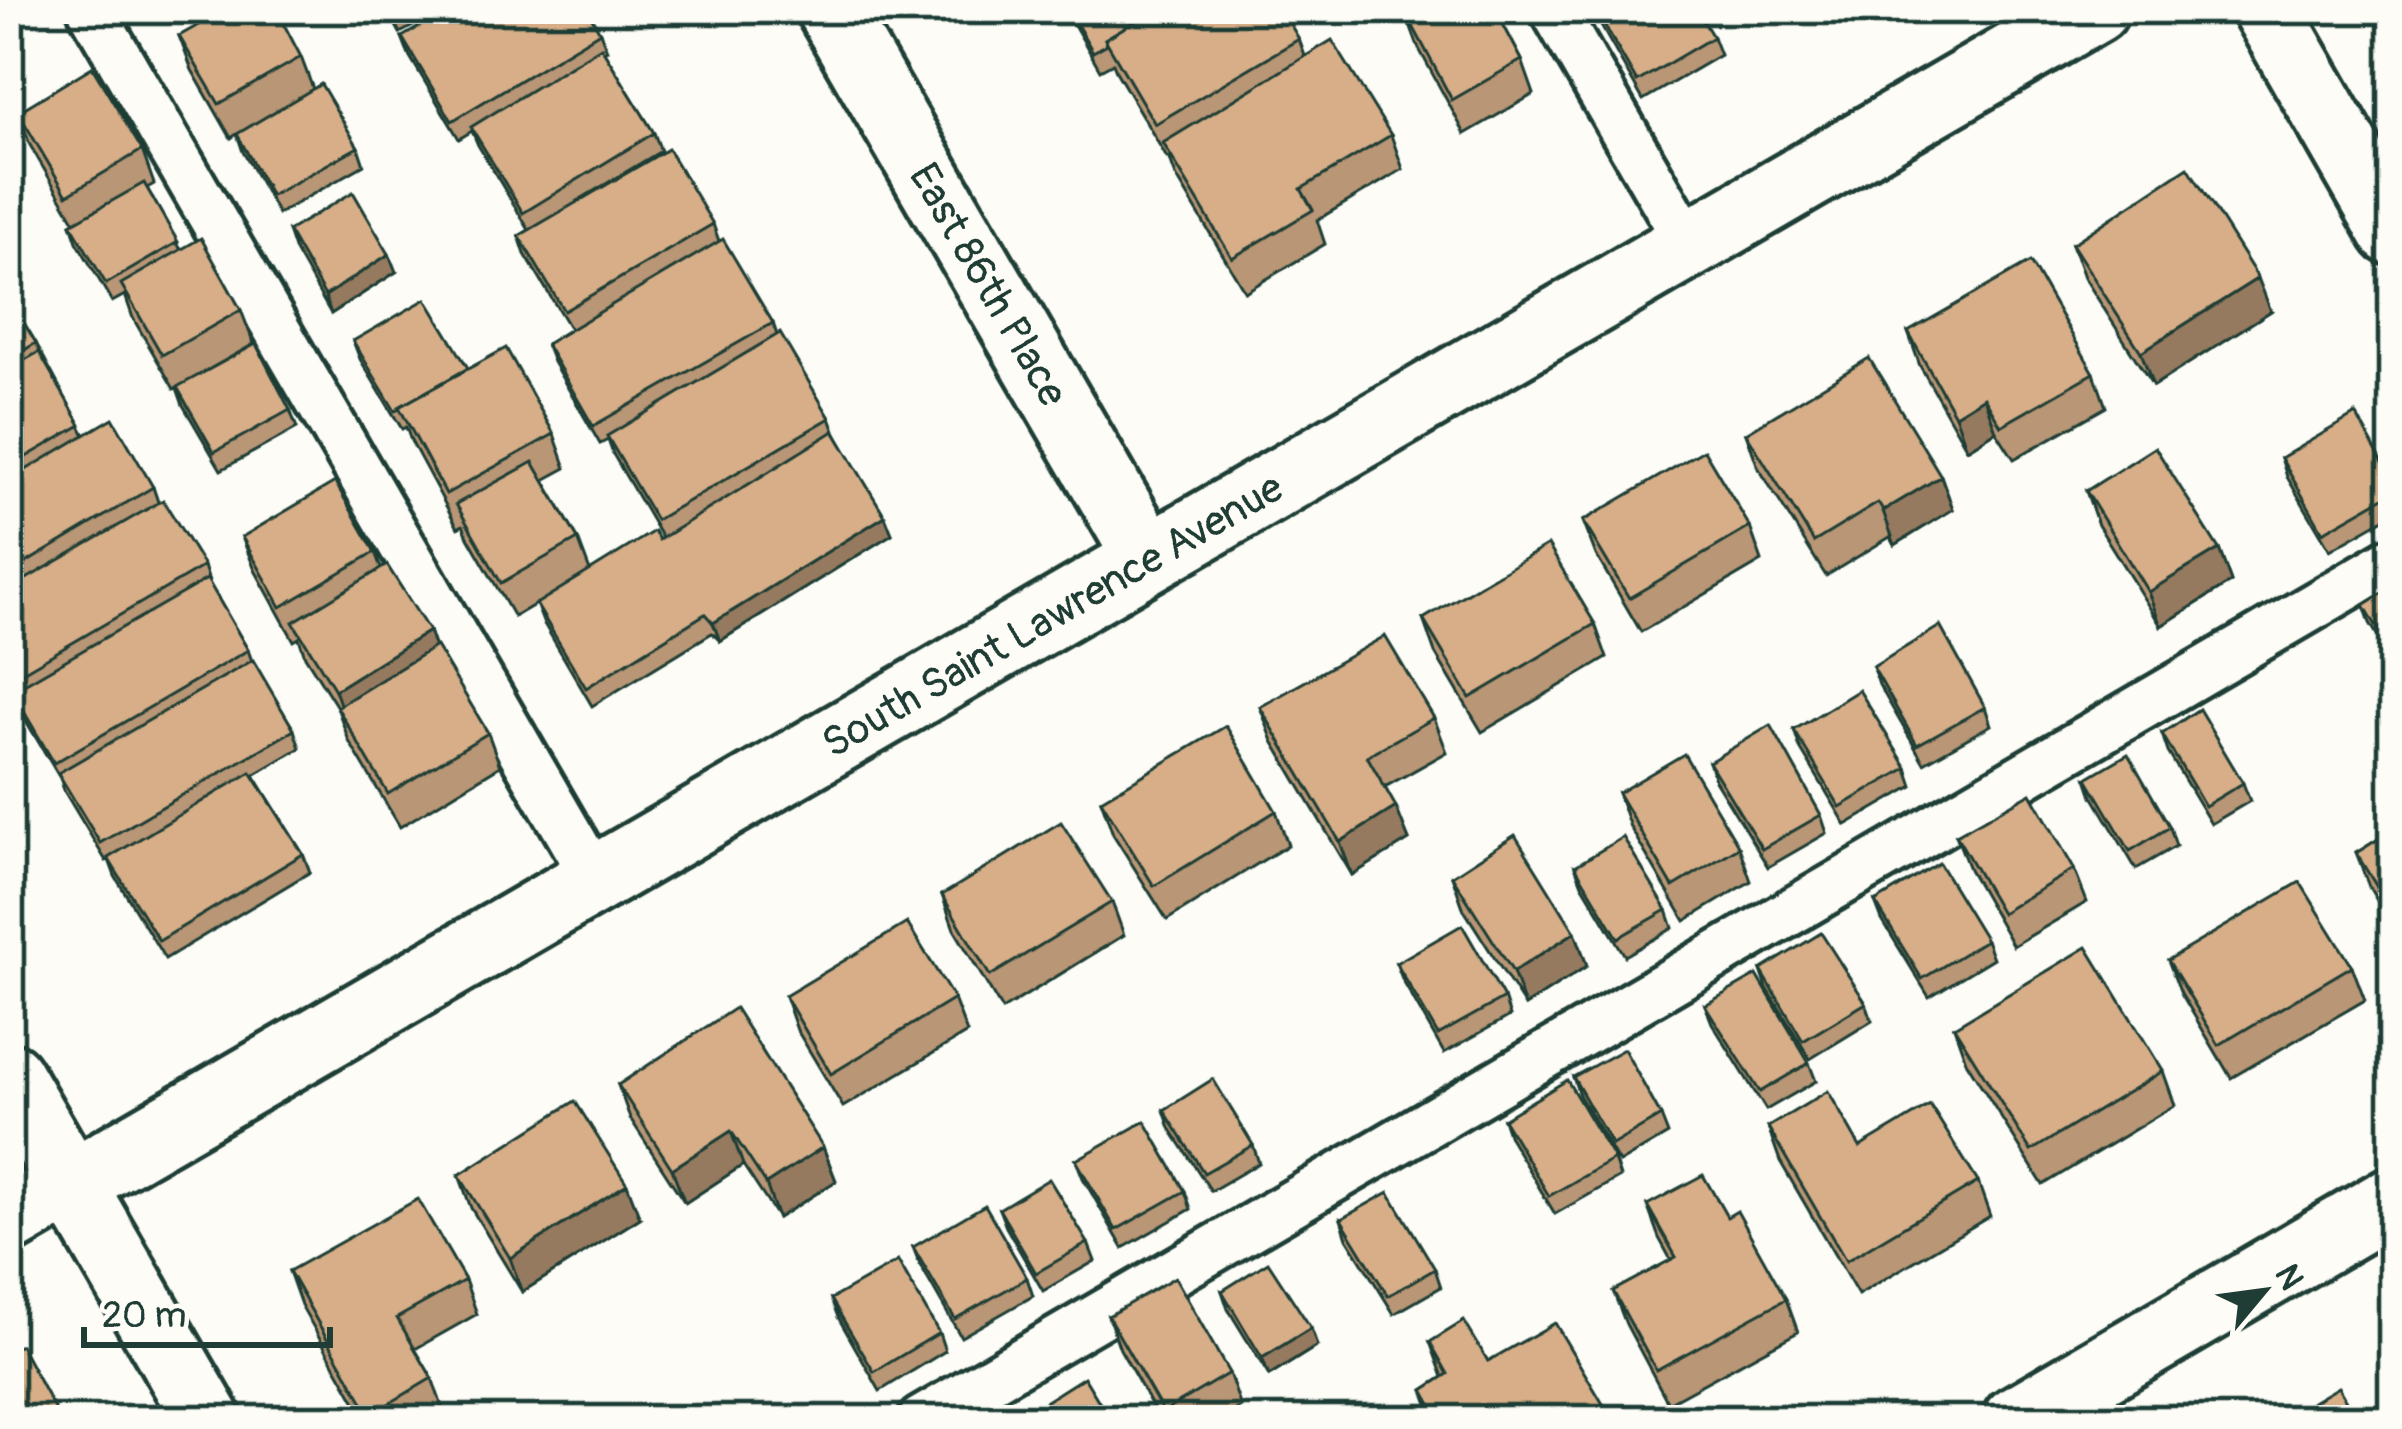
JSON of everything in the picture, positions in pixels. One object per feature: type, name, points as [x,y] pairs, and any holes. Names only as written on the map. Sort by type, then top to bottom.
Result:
[{"type":"street","name":"East 86th Place","points":[[830,9],[1148,558]]},
{"type":"street","name":"South Saint Lawrence Avenue","points":[[9,1220],[2095,9]]},
{"type":"street","points":[[2266,9],[2393,232]]},
{"type":"street","points":[[9,1076],[208,1420]]},
{"type":"street","points":[[2016,1420],[2393,1201]]},
{"type":"lane","points":[[91,9],[596,880]]},
{"type":"lane","points":[[1553,9],[1689,244]]},
{"type":"lane","points":[[921,1420],[2393,560]]},
{"type":"building","points":[[227,9],[276,9],[301,57],[219,104],[179,36]]},
{"type":"building","points":[[450,9],[587,9],[600,32],[452,121],[402,37]]},
{"type":"building","points":[[1068,9],[1156,9],[1105,39],[1107,44],[1093,52]]},
{"type":"building","points":[[1156,9],[1281,9],[1299,39],[1155,124],[1105,39]]},
{"type":"building","points":[[1413,9],[1495,9],[1522,60],[1452,100],[1406,13]]},
{"type":"building","points":[[1595,9],[1696,9],[1713,37],[1637,82]]},
{"type":"building","points":[[1332,40],[1391,135],[1301,189],[1313,210],[1232,258],[1163,143]]},
{"type":"building","points":[[601,47],[654,133],[523,213],[471,127]]},
{"type":"building","points":[[92,67],[142,150],[67,195],[18,112]]},
{"type":"building","points":[[321,84],[358,147],[271,196],[237,134]]},
{"type":"building","points":[[668,149],[713,224],[564,311],[519,236]]},
{"type":"building","points":[[2188,167],[2258,278],[2141,352],[2072,244]]},
{"type":"building","points":[[144,183],[178,242],[106,284],[71,224]]},
{"type":"building","points":[[353,192],[389,254],[325,296],[288,231]]},
{"type":"building","points":[[201,238],[241,310],[162,355],[121,284]]},
{"type":"building","points":[[723,239],[773,323],[593,426],[546,344]]},
{"type":"building","points":[[2030,262],[2094,373],[2001,426],[1984,397],[1955,415],[1908,332]]},
{"type":"building","points":[[9,298],[36,343],[9,359]]},
{"type":"building","points":[[426,299],[468,368],[395,411],[353,341]]},
{"type":"building","points":[[780,333],[830,418],[656,520],[607,436]]},
{"type":"building","points":[[256,344],[290,410],[214,452],[177,387]]},
{"type":"building","points":[[506,348],[554,434],[446,494],[399,407]]},
{"type":"building","points":[[39,352],[81,425],[9,467],[9,369]]},
{"type":"building","points":[[1869,358],[1941,476],[1883,511],[1878,503],[1814,542],[1746,433]]},
{"type":"building","points":[[2356,414],[2393,481],[2393,492],[2323,532],[2281,458]]},
{"type":"building","points":[[113,418],[153,487],[9,573],[9,480]]},
{"type":"building","points":[[834,431],[885,516],[713,623],[705,614],[586,688],[536,604],[654,531],[659,540]]},
{"type":"building","points":[[2155,447],[2219,549],[2148,592],[2086,491]]},
{"type":"building","points":[[1704,450],[1750,527],[1629,598],[1583,521]]},
{"type":"building","points":[[533,462],[578,539],[501,583],[456,504]]},
{"type":"building","points":[[335,482],[375,552],[281,607],[242,537]]},
{"type":"building","points":[[163,500],[204,566],[9,680],[9,589]]},
{"type":"building","points":[[1548,545],[1595,624],[1470,698],[1423,619]]},
{"type":"building","points":[[387,565],[429,631],[335,690],[293,622]]},
{"type":"building","points":[[207,579],[248,650],[54,763],[12,691]]},
{"type":"building","points":[[2393,587],[2393,654],[2364,605]]},
{"type":"building","points":[[1940,626],[1985,707],[1917,745],[1873,667]]},
{"type":"building","points":[[1385,636],[1434,718],[1367,756],[1396,807],[1340,842],[1260,707]]},
{"type":"building","points":[[436,646],[488,733],[388,794],[337,707]]},
{"type":"building","points":[[253,660],[294,730],[100,843],[58,773]]},
{"type":"building","points":[[1859,690],[1907,768],[1840,807],[1794,730]]},
{"type":"building","points":[[2199,709],[2243,783],[2205,806],[2162,734]]},
{"type":"building","points":[[1771,725],[1821,815],[1762,849],[1709,762]]},
{"type":"building","points":[[1226,726],[1276,811],[1154,886],[1101,800]]},
{"type":"building","points":[[1684,754],[1739,847],[1673,887],[1618,793]]},
{"type":"building","points":[[2128,754],[2170,827],[2130,851],[2087,778]]},
{"type":"building","points":[[251,772],[303,854],[159,941],[108,858]]},
{"type":"building","points":[[2031,793],[2074,869],[2001,913],[1956,835]]},
{"type":"building","points":[[1061,822],[1112,902],[990,976],[942,895]]},
{"type":"building","points":[[2393,830],[2393,913],[2356,853]]},
{"type":"building","points":[[1515,835],[1575,932],[1513,972],[1452,876]]},
{"type":"building","points":[[1623,837],[1667,910],[1618,938],[1575,866]]},
{"type":"building","points":[[1939,863],[1986,940],[1922,979],[1875,902]]},
{"type":"building","points":[[2300,882],[2352,966],[2219,1045],[2168,960]]},
{"type":"building","points":[[907,923],[954,999],[831,1074],[785,996]]},
{"type":"building","points":[[1462,925],[1504,998],[1438,1035],[1396,963]]},
{"type":"building","points":[[1821,933],[1866,1003],[1803,1041],[1761,970]]},
{"type":"building","points":[[2087,947],[2163,1071],[2031,1151],[1954,1027]]},
{"type":"building","points":[[1757,975],[1809,1063],[1760,1092],[1705,1005]]},
{"type":"building","points":[[735,1008],[823,1147],[766,1184],[731,1131],[672,1169],[618,1085]]},
{"type":"building","points":[[1624,1049],[1661,1116],[1612,1145],[1573,1077]]},
{"type":"building","points":[[1213,1079],[1253,1145],[1204,1173],[1164,1110]]},
{"type":"building","points":[[1567,1080],[1614,1159],[1549,1196],[1503,1119]]},
{"type":"building","points":[[1828,1091],[1860,1147],[1930,1105],[1978,1182],[1846,1261],[1768,1127]]},
{"type":"building","points":[[575,1101],[627,1184],[510,1258],[459,1175]]},
{"type":"building","points":[[1145,1121],[1185,1191],[1116,1230],[1076,1160]]},
{"type":"building","points":[[1703,1175],[1727,1217],[1737,1211],[1786,1299],[1656,1370],[1613,1291],[1676,1257],[1647,1205]]},
{"type":"building","points":[[1049,1179],[1088,1243],[1036,1273],[999,1209]]},
{"type":"building","points":[[1389,1192],[1435,1269],[1388,1296],[1341,1219]]},
{"type":"building","points":[[418,1199],[465,1280],[397,1318],[432,1378],[370,1415],[289,1271]]},
{"type":"building","points":[[985,1205],[1027,1278],[955,1319],[913,1247]]},
{"type":"building","points":[[898,1261],[939,1333],[874,1372],[831,1299]]},
{"type":"building","points":[[1268,1262],[1311,1328],[1262,1358],[1222,1291]]},
{"type":"building","points":[[1175,1277],[1229,1373],[1163,1412],[1108,1316]]},
{"type":"building","points":[[1464,1321],[1488,1361],[1555,1323],[1603,1404],[1577,1420],[1440,1420],[1423,1390],[1448,1374],[1430,1342]]},
{"type":"building","points":[[20,1345],[57,1414],[46,1420],[9,1420],[9,1351]]},
{"type":"building","points":[[1084,1377],[1110,1420],[1053,1420],[1043,1403]]},
{"type":"building","points":[[2338,1387],[2357,1420],[2282,1420]]},
{"type":"building","points":[[1005,1403],[1015,1420],[974,1420]]}]
